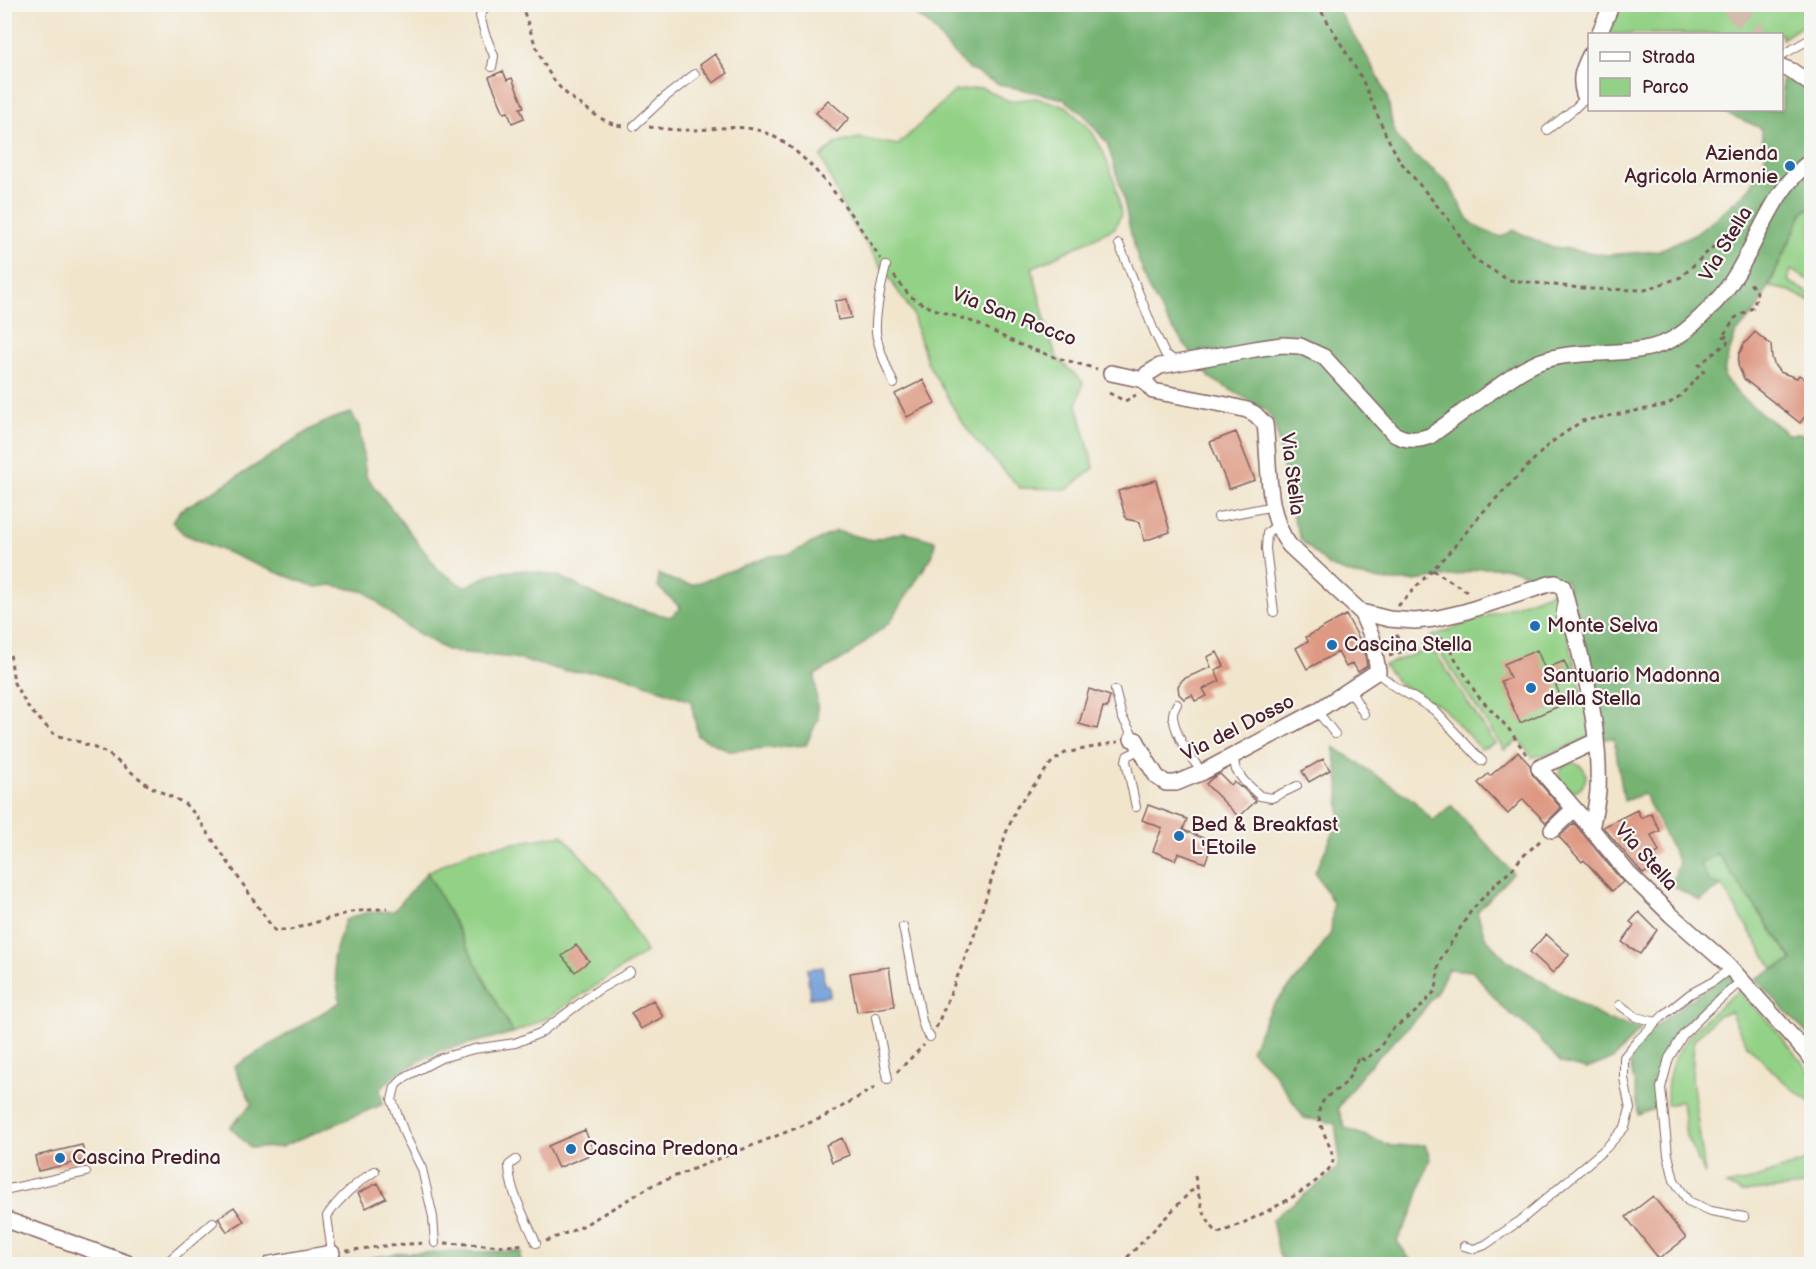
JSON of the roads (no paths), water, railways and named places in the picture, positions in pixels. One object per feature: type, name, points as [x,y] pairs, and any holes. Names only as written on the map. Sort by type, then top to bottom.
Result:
[{"type":"street","points":[[1599,33],[1612,4]]},
{"type":"street","points":[[1588,59],[1580,83],[1584,94],[1588,96]]},
{"type":"street","points":[[1783,67],[1812,85]]},
{"type":"street","name":"Via Stella","points":[[1810,155],[1782,190],[1732,282],[1714,305],[1678,336],[1661,344],[1637,350],[1570,354],[1535,363],[1430,436],[1420,440],[1401,438],[1395,434],[1324,357],[1300,346],[1282,345],[1178,362],[1160,366],[1147,374],[1143,380],[1153,391],[1247,410],[1260,418],[1265,424],[1267,461],[1277,525],[1282,537],[1361,612],[1389,619],[1415,621],[1434,619],[1549,584],[1559,584],[1564,590],[1588,686],[1596,741],[1598,793],[1591,828],[1628,873],[1731,968],[1812,1059]]},
{"type":"street","points":[[1111,373],[1143,380]]},
{"type":"street","points":[[1361,612],[1372,637],[1379,668],[1377,673]]},
{"type":"street","name":"Via del Dosso","points":[[1136,742],[1157,777],[1166,783],[1176,783],[1203,772],[1317,711],[1377,673]]},
{"type":"street","points":[[1591,828],[1539,768],[1596,741]]},
{"type":"street","points":[[1547,834],[1574,809]]},
{"type":"street","points":[[4,1219],[130,1264]]},
{"type":"street","points":[[271,1264],[332,1253]]},
{"type":"lane","points":[[487,4],[480,16],[494,56],[492,67]]},
{"type":"lane","points":[[1783,54],[1812,38]]},
{"type":"lane","points":[[634,126],[664,98],[695,74]]},
{"type":"lane","points":[[1547,130],[1588,96]]},
{"type":"lane","points":[[1119,244],[1165,354],[1178,362]]},
{"type":"lane","points":[[884,264],[876,332],[894,384]]},
{"type":"lane","points":[[1218,517],[1274,506]]},
{"type":"lane","points":[[1274,612],[1266,549],[1267,533],[1277,525]]},
{"type":"lane","points":[[1560,617],[1564,590]]},
{"type":"lane","points":[[1377,673],[1434,710],[1482,760]]},
{"type":"lane","points":[[1115,690],[1122,717],[1136,742],[1126,761],[1136,807]]},
{"type":"lane","points":[[1350,690],[1364,714]]},
{"type":"lane","points":[[1176,704],[1172,715],[1178,735],[1203,772]]},
{"type":"lane","points":[[1317,711],[1335,734]]},
{"type":"lane","points":[[1233,756],[1236,770],[1260,796],[1272,798],[1297,786]]},
{"type":"lane","points":[[903,927],[922,1021],[930,1037]]},
{"type":"lane","points":[[1464,1246],[1474,1249],[1485,1245],[1521,1220],[1606,1148],[1625,1127],[1630,1109],[1624,1078],[1624,1057],[1656,1022],[1690,994],[1714,981],[1731,968]]},
{"type":"lane","points":[[435,1243],[433,1217],[422,1169],[405,1136],[392,1100],[395,1087],[405,1077],[441,1058],[474,1049],[515,1043],[540,1033],[598,990],[630,972]]},
{"type":"lane","points":[[1742,980],[1683,1035],[1669,1058],[1661,1088],[1668,1155],[1674,1180],[1688,1201],[1711,1211],[1744,1217]]},
{"type":"lane","points":[[1620,1005],[1636,1017],[1656,1022]]},
{"type":"lane","points":[[876,1017],[888,1078]]},
{"type":"lane","points":[[516,1160],[509,1165],[509,1172],[513,1188],[536,1243]]},
{"type":"lane","points":[[332,1253],[327,1216],[339,1198],[375,1171]]},
{"type":"lane","points":[[4,1190],[86,1172]]},
{"type":"lane","points":[[165,1264],[213,1222]]},
{"type":"water","points":[[823,967],[824,985],[829,985],[830,996],[810,998],[807,969]]},
{"type":"tunnel","points":[[1731,4],[1756,33]]},
{"type":"place","name":"Azienda Agricola Armonie","points":[[1790,166]]},
{"type":"place","name":"Monte Selva","points":[[1535,626]]},
{"type":"place","name":"Cascina Stella","points":[[1332,645]]},
{"type":"place","name":"Santuario Madonna della Stella","points":[[1531,688]]},
{"type":"place","name":"Bed & Breakfast L'Etoile","points":[[1179,836]]},
{"type":"place","name":"Cascina Predona","points":[[571,1149]]},
{"type":"place","name":"Cascina Predina","points":[[60,1158]]}]
